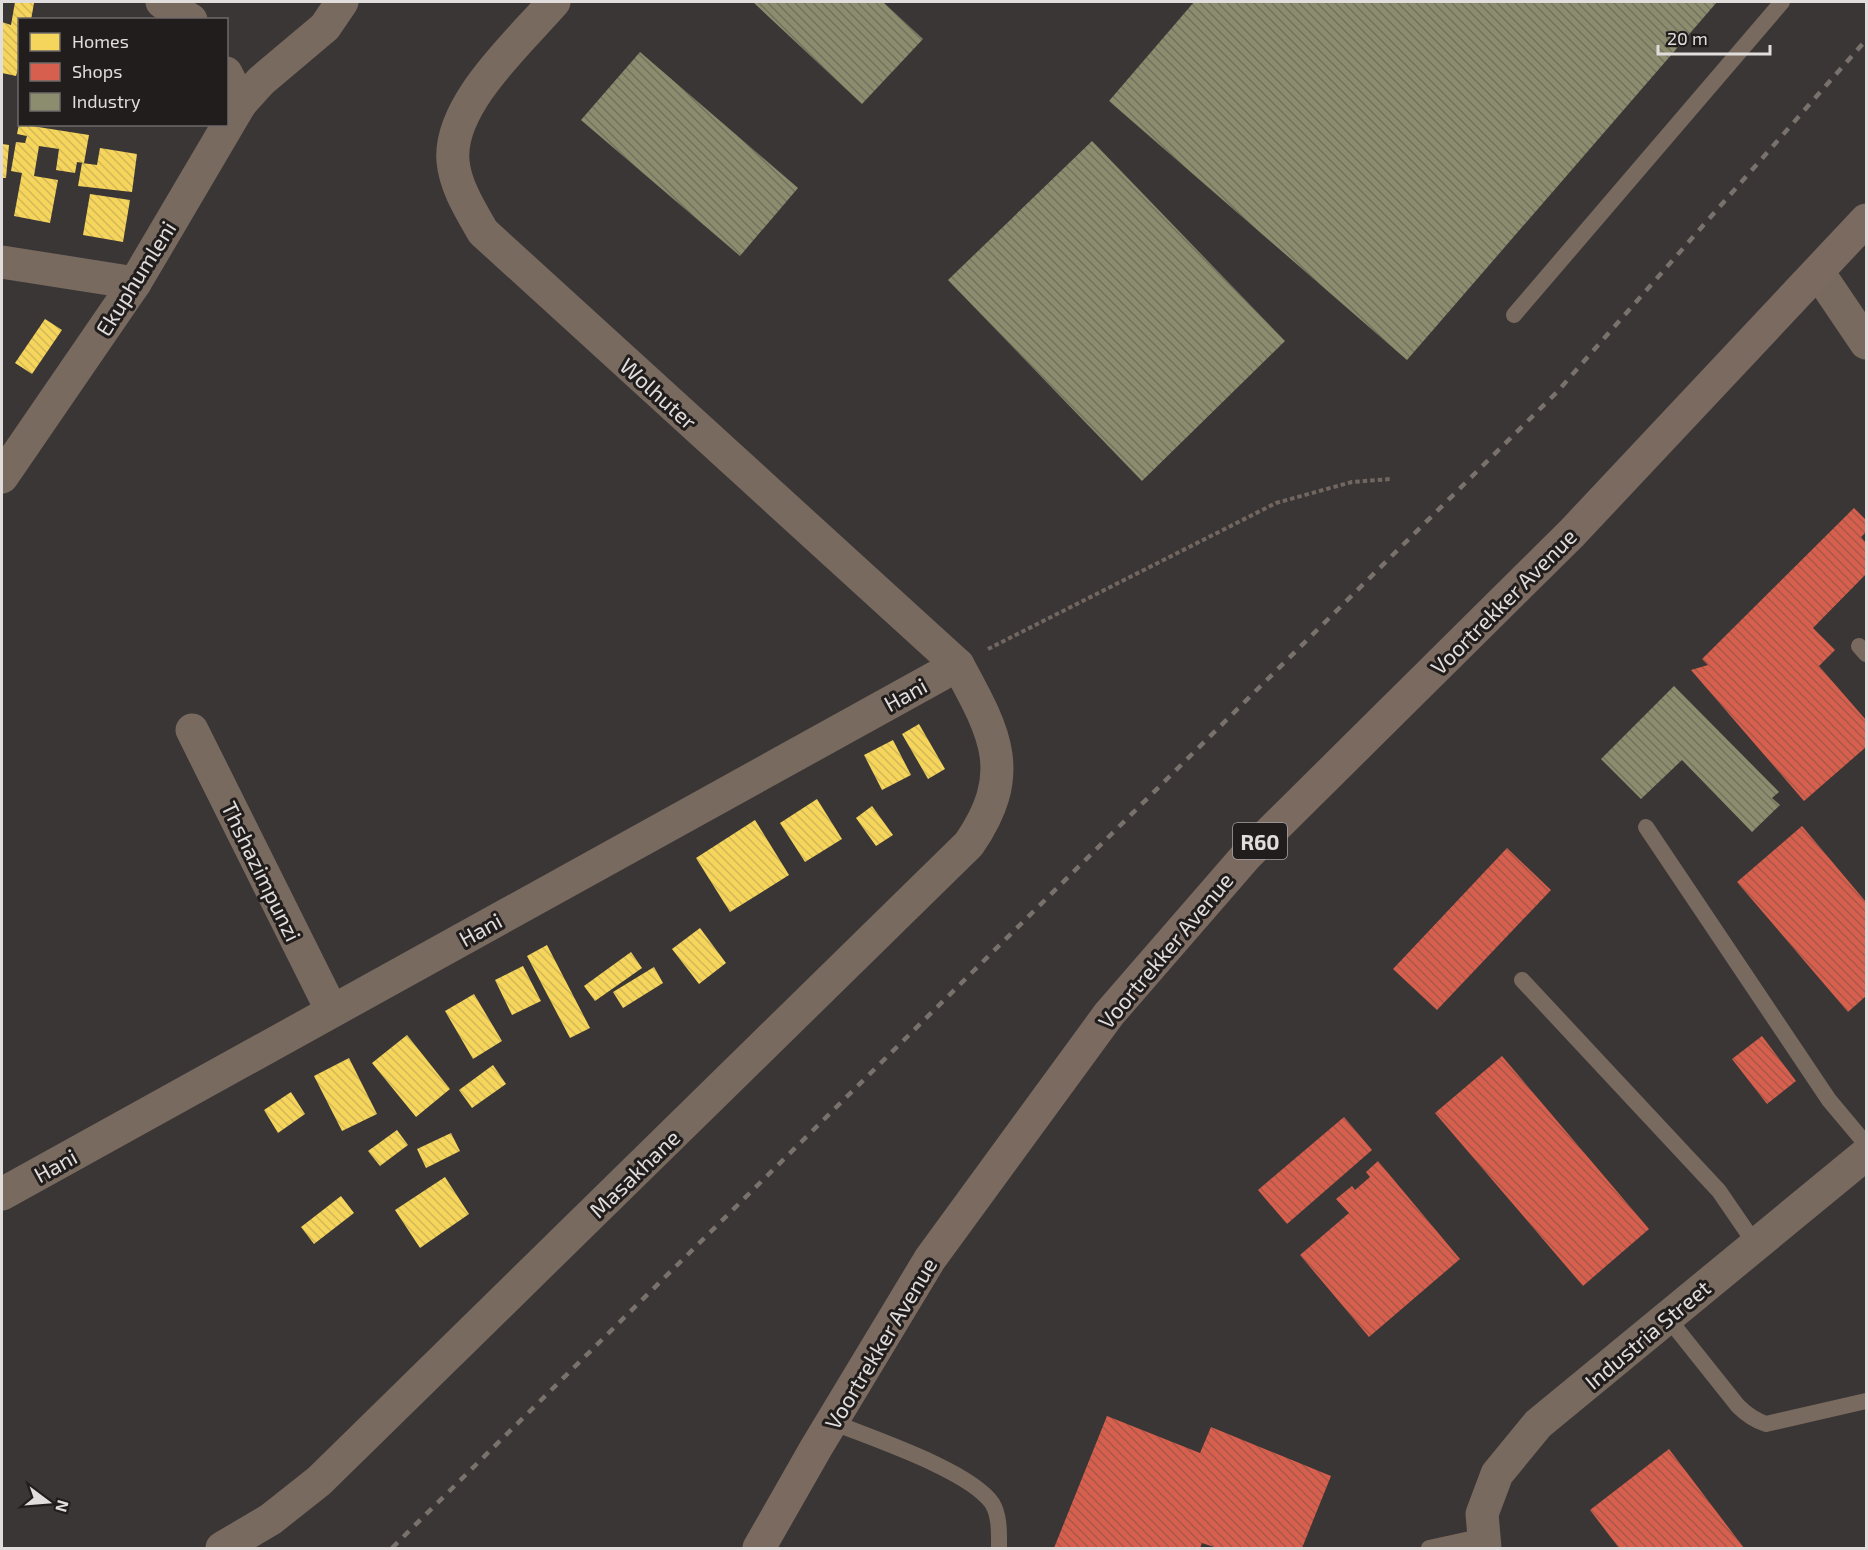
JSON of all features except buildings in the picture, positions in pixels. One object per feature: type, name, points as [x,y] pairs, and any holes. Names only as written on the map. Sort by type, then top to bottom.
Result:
[{"type":"main road","name":"Voortrekker Avenue","points":[[759,1548],[930,1259],[1109,1014],[1168,944],[1293,807],[1572,533],[1866,220]]},
{"type":"street","points":[[162,2],[188,18]]},
{"type":"street","name":"Ekuphumleni","points":[[2,477],[135,283],[242,103],[261,81],[325,27],[342,2]]},
{"type":"street","name":"Wolhuter","points":[[554,2],[481,86],[456,129],[453,161],[465,200],[483,232],[958,664],[993,734],[998,762]]},
{"type":"street","points":[[228,77],[242,103]]},
{"type":"street","points":[[2,262],[135,283]]},
{"type":"street","points":[[1818,272],[1866,343]]},
{"type":"street","name":"Hani","points":[[2,1194],[958,664]]},
{"type":"street","name":"Thshazimpunzi","points":[[192,730],[332,1011]]},
{"type":"street","name":"Masakhane","points":[[222,1548],[271,1519],[319,1481],[969,844],[985,821],[998,762]]},
{"type":"street","name":"Industria Street","points":[[1484,1542],[1482,1514],[1497,1474],[1538,1424],[1866,1154]]},
{"type":"lane","points":[[1514,315],[1782,2]]},
{"type":"lane","points":[[1646,827],[1829,1100],[1866,1144]]},
{"type":"lane","points":[[1522,980],[1719,1191],[1755,1245]]},
{"type":"lane","points":[[1667,1317],[1738,1406],[1748,1416],[1760,1422],[1777,1422],[1866,1401]]},
{"type":"lane","points":[[832,1422],[939,1467],[970,1484],[992,1503],[998,1519],[999,1548]]},
{"type":"lane","points":[[1430,1548],[1484,1542]]},
{"type":"path","points":[[958,664],[1276,503],[1352,482],[1391,479]]},
{"type":"railway","points":[[392,1548],[1557,392],[1866,40]]}]
